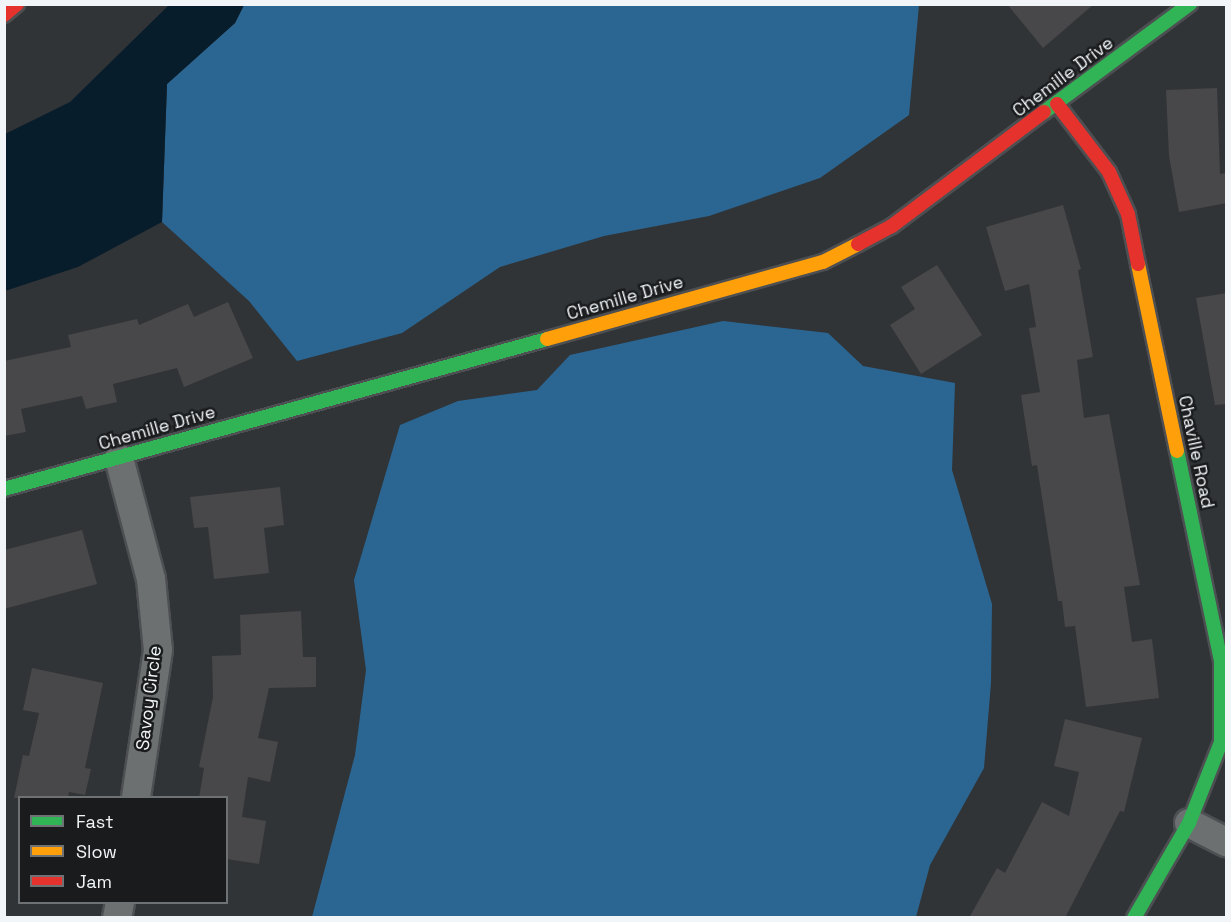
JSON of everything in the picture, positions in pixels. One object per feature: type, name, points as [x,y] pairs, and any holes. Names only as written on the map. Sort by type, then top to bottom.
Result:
[{"type":"main road","points":[[4,15],[17,4]]},
{"type":"main road","name":"Chemille Drive","points":[[4,489],[824,262],[892,226],[1190,4]]},
{"type":"main road","name":"Chaville Road","points":[[1057,104],[1109,172],[1128,214],[1221,661],[1221,742],[1189,823],[1134,918]]},
{"type":"street","name":"Savoy Circle","points":[[119,458],[151,579],[158,650],[135,796]]},
{"type":"street","points":[[1189,823],[1227,842]]},
{"type":"shaded area","points":[[170,4],[244,5],[235,23],[167,84],[162,222],[78,267],[5,291],[5,134],[70,102]]},
{"type":"shaded area","points":[[244,5],[919,5],[909,115],[820,178],[709,216],[604,236],[500,267],[402,333],[297,361],[249,301],[162,222],[167,84],[235,23]]},
{"type":"shaded area","points":[[723,321],[828,333],[863,366],[955,383],[952,470],[992,604],[991,683],[984,768],[930,865],[916,917],[312,917],[355,755],[366,670],[354,580],[400,425],[458,401],[537,390],[570,355]]},
{"type":"building","points":[[1007,4],[1094,4],[1043,48]]},
{"type":"building","points":[[1217,88],[1220,174],[1227,173],[1227,203],[1179,212],[1169,156],[1166,90]]},
{"type":"building","points":[[1063,205],[1081,269],[1078,270],[1093,357],[1077,360],[1084,418],[1109,414],[1140,585],[1124,587],[1132,642],[1152,639],[1159,698],[1086,707],[1075,626],[1065,627],[1062,601],[1058,601],[1037,465],[1032,466],[1021,395],[1040,392],[1029,328],[1036,327],[1029,284],[1005,291],[986,227]]},
{"type":"building","points":[[937,265],[982,335],[921,374],[890,325],[915,309],[901,287]]},
{"type":"building","points":[[1227,293],[1227,404],[1215,405],[1196,298]]},
{"type":"building","points":[[228,302],[253,358],[184,387],[177,368],[113,384],[117,402],[86,409],[82,396],[21,409],[26,432],[4,436],[4,361],[71,347],[68,335],[137,319],[139,325],[188,304],[194,317]]},
{"type":"building","points":[[280,487],[284,525],[264,528],[269,573],[214,579],[208,527],[194,528],[190,497]]},
{"type":"building","points":[[82,530],[97,584],[4,609],[4,550]]},
{"type":"building","points":[[301,611],[303,657],[316,657],[316,687],[269,688],[258,738],[278,742],[270,782],[248,777],[242,817],[266,821],[259,864],[228,859],[228,796],[199,796],[204,768],[199,767],[213,697],[212,656],[241,655],[240,615]]},
{"type":"building","points":[[32,668],[103,683],[85,768],[91,769],[85,795],[69,792],[68,796],[18,796],[14,798],[23,755],[29,756],[39,713],[23,710]]},
{"type":"building","points":[[1065,719],[1142,738],[1124,812],[1120,811],[1065,918],[969,918],[997,868],[1005,873],[1042,802],[1069,816],[1079,772],[1054,766]]},
{"type":"traffic: fast","points":[[1044,112],[1190,4]]},
{"type":"traffic: fast","points":[[4,489],[547,339]]},
{"type":"traffic: fast","points":[[1134,918],[1189,823],[1221,742],[1221,661],[1177,451]]},
{"type":"traffic: slow","points":[[547,339],[823,262],[858,244]]},
{"type":"traffic: slow","points":[[1138,264],[1177,451]]},
{"type":"traffic: jam","points":[[4,15],[17,4]]},
{"type":"traffic: jam","points":[[1057,104],[1109,172],[1128,214],[1138,264]]},
{"type":"traffic: jam","points":[[858,244],[892,226],[1044,112]]}]
